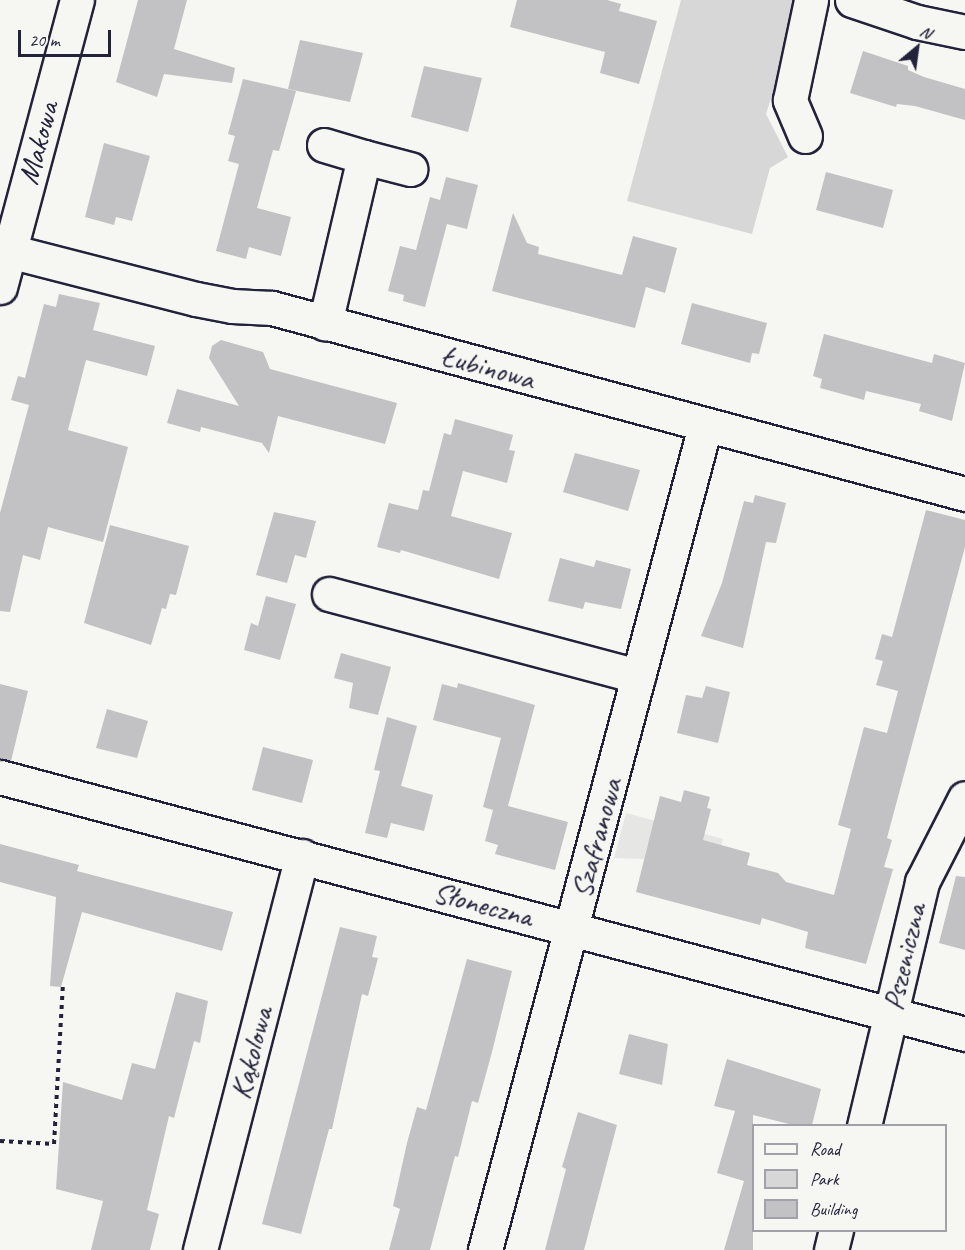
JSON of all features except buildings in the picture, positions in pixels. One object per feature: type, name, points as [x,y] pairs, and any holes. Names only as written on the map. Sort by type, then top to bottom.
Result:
[{"type":"street","name":"Makowa","points":[[0,287],[77,0]]},
{"type":"street","points":[[805,136],[790,100],[811,0]]},
{"type":"street","points":[[852,0],[917,22],[965,32]]},
{"type":"street","points":[[324,145],[410,169]]},
{"type":"street","points":[[325,323],[364,157]]},
{"type":"street","name":"Łubinowa","points":[[9,251],[196,299],[232,306],[272,308],[965,494]]},
{"type":"street","name":"Szafranowa","points":[[485,1250],[705,426]]},
{"type":"street","points":[[329,594],[638,676]]},
{"type":"street","name":"Słoneczna","points":[[0,777],[572,927],[965,1034]]},
{"type":"street","name":"Pszeniczna","points":[[864,1124],[922,882],[965,798]]},
{"type":"street","name":"Kąkolowa","points":[[200,1250],[302,856]]},
{"type":"street","points":[[831,1250],[836,1232]]},
{"type":"path","points":[[0,1141],[54,1144],[63,985]]},
{"type":"shaded area","points":[[626,813],[723,839],[717,862],[648,844],[644,859],[614,858]]},
{"type":"green space","points":[[681,0],[793,0],[799,10],[766,114],[788,157],[770,168],[752,234],[627,201]]}]
